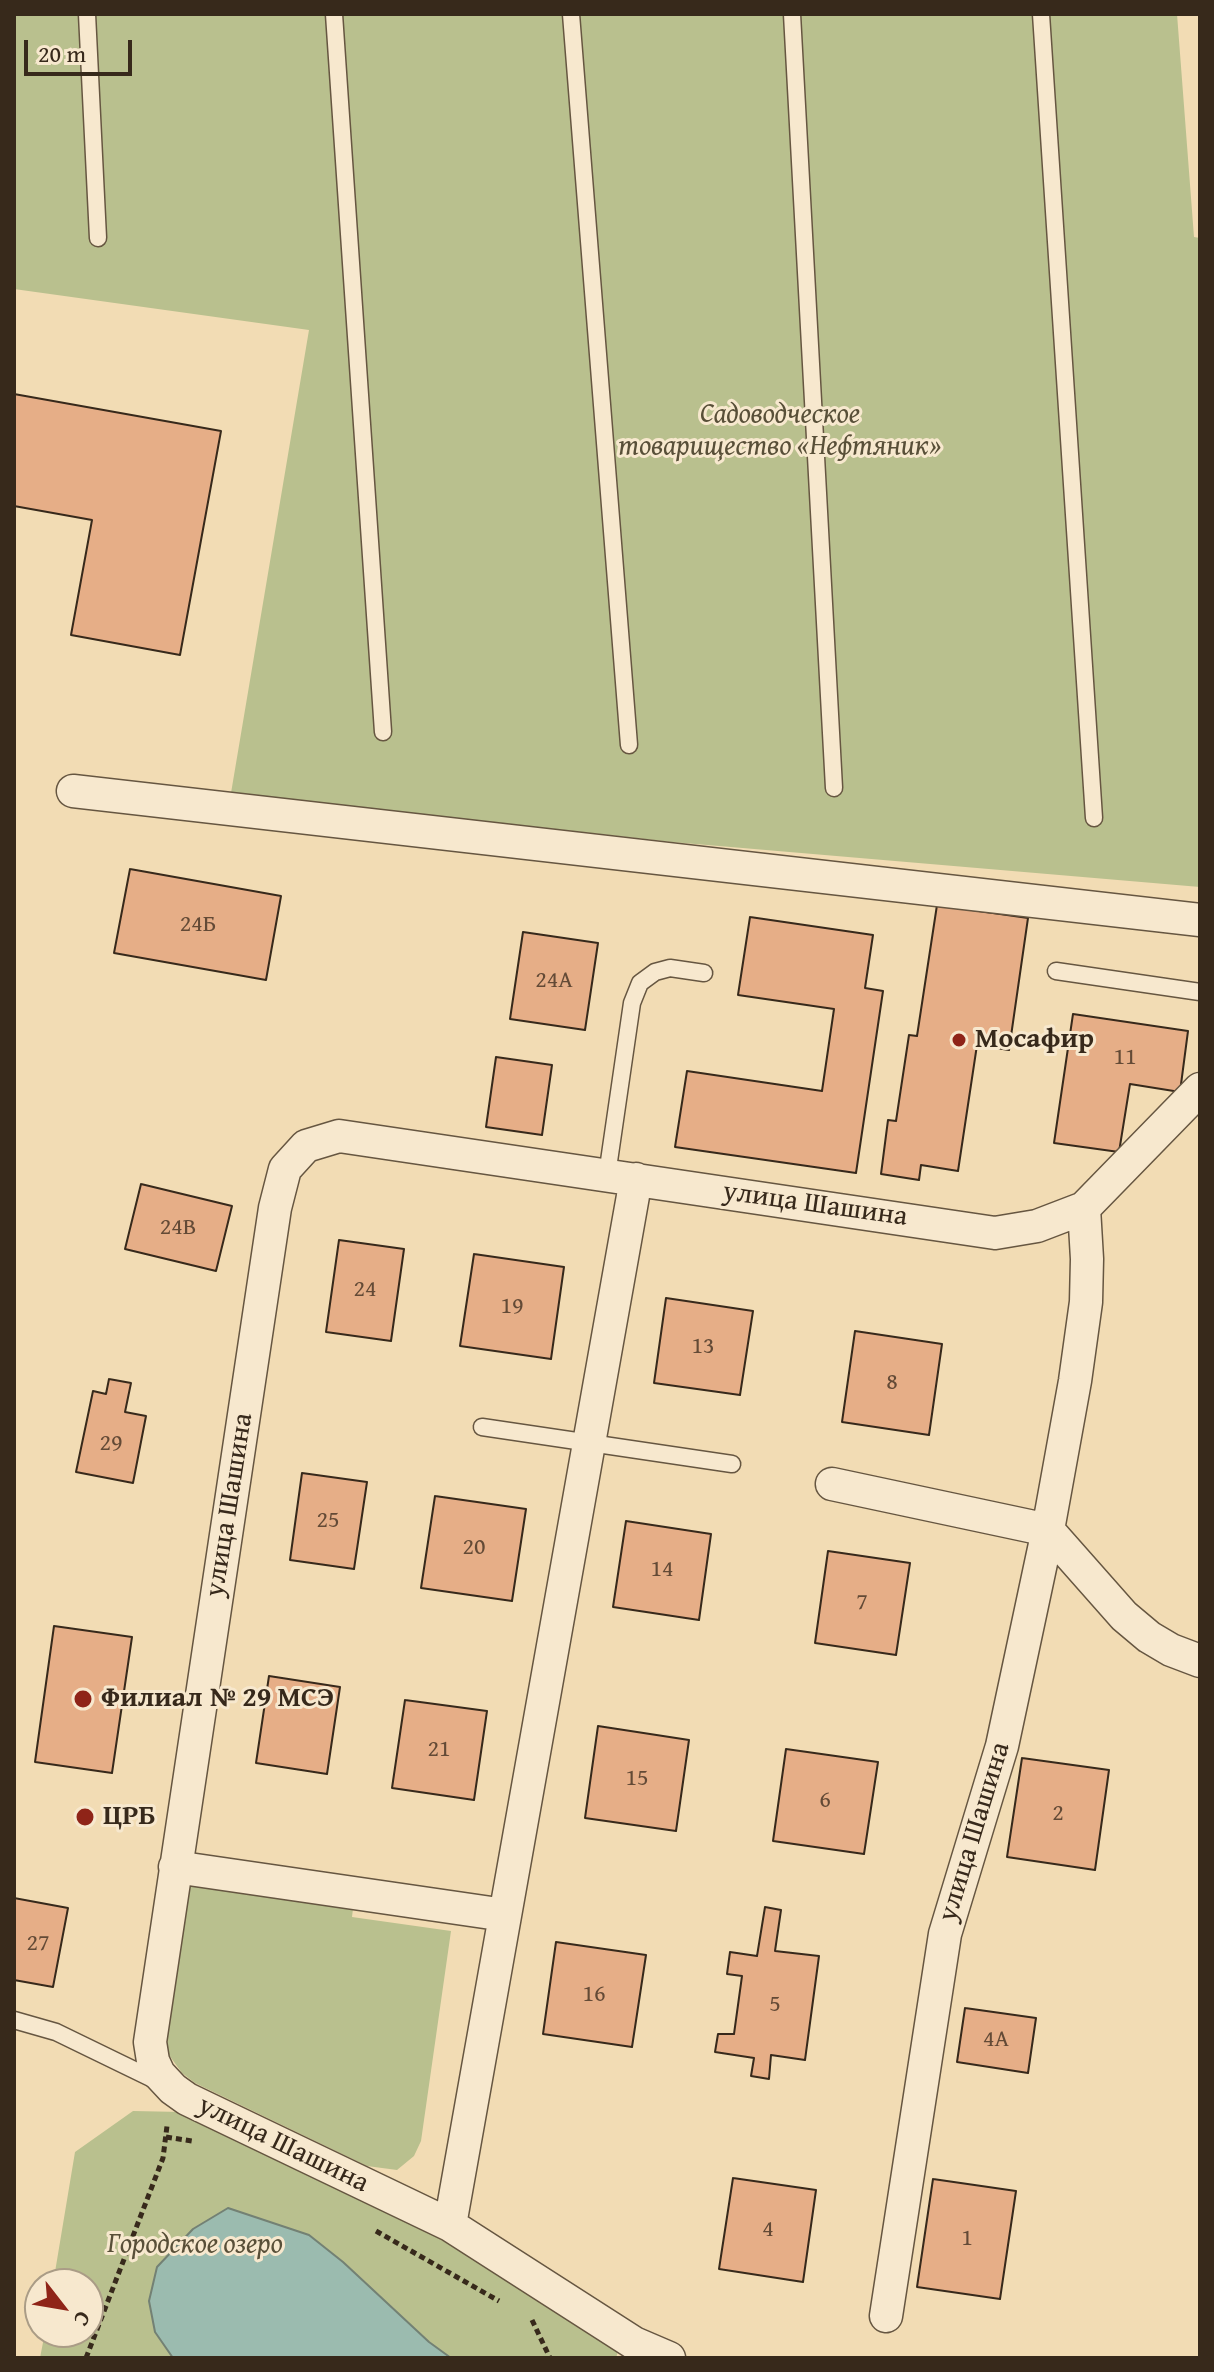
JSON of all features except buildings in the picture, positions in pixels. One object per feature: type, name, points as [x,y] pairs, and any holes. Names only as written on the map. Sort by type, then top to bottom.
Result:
[{"type":"street","points":[[73,791],[1200,920]]},
{"type":"street","name":"улица Шашина","points":[[669,2358],[632,2351],[450,2225],[187,2099],[159,2074],[153,2061],[150,2042],[175,1867],[275,1208],[285,1169],[306,1146],[339,1136],[995,1233],[1037,1226],[1084,1208],[1200,1089]]},
{"type":"street","points":[[450,2225],[589,1443],[621,1177]]},
{"type":"street","name":"улица Шашина","points":[[886,2316],[945,1934],[1002,1746],[1048,1530],[1086,1302],[1084,1208]]},
{"type":"street","points":[[832,1484],[1048,1530],[1124,1616],[1149,1637],[1200,1661]]},
{"type":"street","points":[[175,1867],[505,1915]]},
{"type":"lane","points":[[87,14],[98,238]]},
{"type":"lane","points":[[334,14],[383,732]]},
{"type":"lane","points":[[571,14],[629,745]]},
{"type":"lane","points":[[792,14],[834,788]]},
{"type":"lane","points":[[1041,14],[1094,818]]},
{"type":"lane","points":[[621,1177],[632,1003],[640,983],[655,972],[670,968],[704,973]]},
{"type":"lane","points":[[1056,971],[1200,992]]},
{"type":"lane","points":[[482,1427],[732,1464]]},
{"type":"lane","points":[[14,2020],[56,2032],[173,2089]]},
{"type":"path","points":[[86,2358],[163,2158],[173,2089]]},
{"type":"path","points":[[166,2137],[197,2142]]},
{"type":"path","points":[[366,2226],[505,2304]]},
{"type":"path","points":[[519,2312],[533,2320],[550,2358]]},
{"type":"green space","name":"Садоводческое товарищество «Нефтяник»","points":[[14,14],[1177,14],[1194,237],[1200,238],[1200,887],[672,842],[231,793],[309,330],[14,289]]},
{"type":"green space","points":[[186,1875],[354,1900],[352,1917],[451,1931],[421,2141],[414,2156],[397,2170],[367,2166],[195,2083],[182,2073],[169,2055],[162,2036]]},
{"type":"green space","name":"Городское озеро","points":[[133,2111],[182,2112],[424,2230],[523,2287],[619,2348],[616,2358],[40,2358],[42,2348],[104,2348],[104,2268],[56,2268],[75,2152]]},
{"type":"shaded area","points":[[228,2208],[309,2235],[451,2358],[173,2358],[155,2332],[149,2301],[157,2267],[193,2229]]},
{"type":"place","name":"Мосафир","points":[[959,1040]]},
{"type":"place","name":"Филиал № 29 МСЭ","points":[[83,1699]]},
{"type":"place","name":"ЦРБ","points":[[85,1817]]}]
